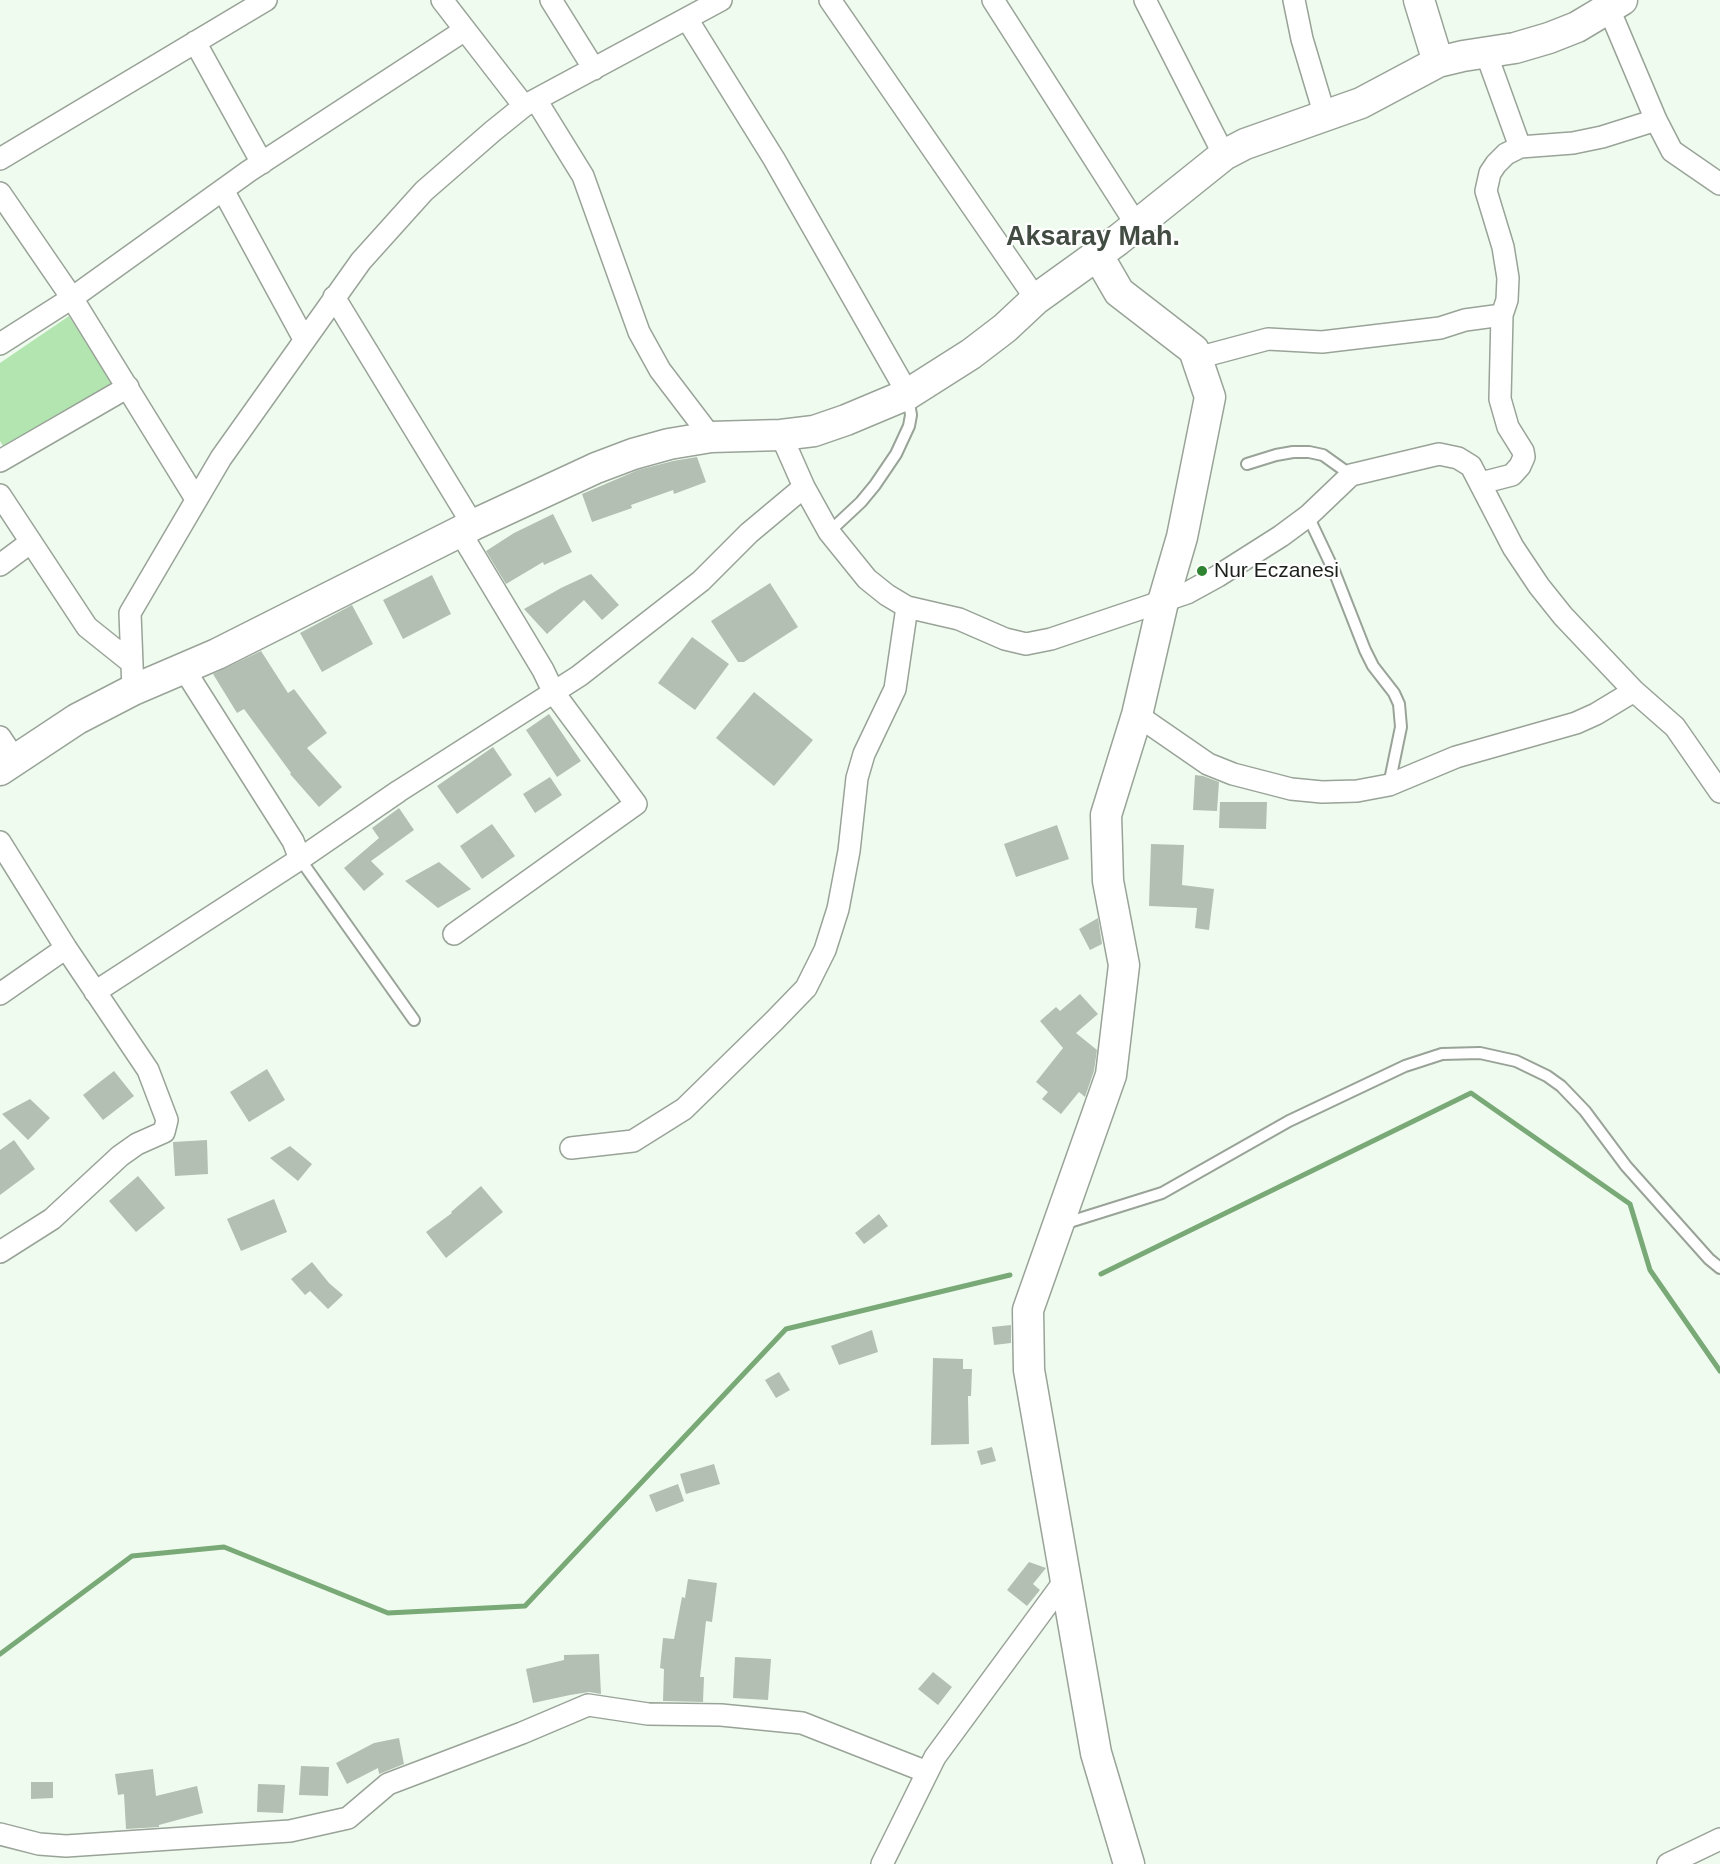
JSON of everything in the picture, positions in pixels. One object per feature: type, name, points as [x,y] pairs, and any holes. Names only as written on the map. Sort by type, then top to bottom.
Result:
[{"type":"street","points":[[0,159],[266,0]]},
{"type":"street","points":[[442,0],[465,30],[530,103],[584,176],[639,332],[660,370],[711,437]]},
{"type":"street","points":[[551,0],[594,69]]},
{"type":"street","points":[[830,0],[1036,299]]},
{"type":"street","points":[[993,0],[1136,224]]},
{"type":"street","points":[[1145,0],[1224,155]]},
{"type":"street","points":[[1294,0],[1302,39],[1325,116]]},
{"type":"street","points":[[1419,0],[1438,62]]},
{"type":"street","points":[[132,676],[130,613],[220,458],[361,261],[424,191],[493,131],[530,103],[687,19],[710,3]]},
{"type":"street","points":[[5,756],[77,719],[132,676],[184,669],[596,468],[669,444],[711,437],[781,435],[814,431],[908,394],[971,354],[1005,328],[1036,299],[1224,155],[1268,134],[1325,116],[1388,91],[1438,62],[1515,48],[1549,38],[1577,27],[1615,5],[1656,120],[1672,151],[1720,184]]},
{"type":"street","points":[[687,19],[774,159],[908,394]]},
{"type":"street","points":[[0,344],[72,298],[262,163],[465,30]]},
{"type":"street","points":[[195,42],[262,163]]},
{"type":"street","points":[[1486,54],[1520,147]]},
{"type":"street","points":[[1481,483],[1512,475],[1524,457],[1523,451],[1508,427],[1500,399],[1502,315],[1507,300],[1506,268],[1503,247],[1486,191],[1490,173],[1506,154],[1520,147],[1573,143],[1602,137],[1656,120]]},
{"type":"street","points":[[223,190],[304,339]]},
{"type":"street","points":[[0,193],[72,298],[196,499]]},
{"type":"street","points":[[1097,254],[1119,292],[1194,350],[1210,397],[1182,537],[1162,602],[1137,715],[1107,815],[1108,881],[1124,965],[1111,1075],[1028,1310],[1029,1370],[1096,1753],[1128,1864]]},
{"type":"street","points":[[334,297],[467,529],[554,693],[636,804],[454,934]]},
{"type":"street","points":[[1197,358],[1268,339],[1322,342],[1440,328],[1465,320],[1502,315]]},
{"type":"street","points":[[0,461],[128,387]]},
{"type":"street","points":[[781,435],[804,487],[829,532],[867,579],[887,596],[907,607],[959,619],[1005,639],[1026,644],[1051,639],[1186,593],[1218,576],[1308,516],[1351,475],[1439,454],[1458,458],[1471,466],[1513,547],[1539,586],[1563,616],[1634,691],[1675,727],[1720,792]]},
{"type":"street","points":[[95,992],[500,725],[554,693],[701,581],[749,533],[804,487]]},
{"type":"street","points":[[0,495],[87,627],[132,676]]},
{"type":"street","points":[[0,565],[32,542]]},
{"type":"street","points":[[571,1148],[633,1141],[684,1109],[806,988],[825,950],[838,909],[849,851],[857,778],[864,754],[895,689],[907,607]]},
{"type":"street","points":[[184,669],[293,841],[300,859]]},
{"type":"street","points":[[1137,715],[1208,764],[1233,774],[1291,789],[1322,792],[1357,791],[1389,785],[1456,757],[1576,723],[1634,691]]},
{"type":"street","points":[[0,842],[66,948],[147,1070],[167,1120],[164,1132],[137,1144],[120,1156],[52,1219],[0,1252]]},
{"type":"street","points":[[0,994],[66,948]]},
{"type":"street","points":[[882,1864],[935,1757],[1066,1579]]},
{"type":"street","points":[[0,1834],[39,1844],[66,1846],[141,1839],[290,1831],[348,1818],[388,1784],[588,1705],[648,1714],[721,1715],[802,1723],[927,1772]]},
{"type":"street","points":[[1668,1864],[1720,1839]]},
{"type":"lane","points":[[829,532],[861,502],[896,454],[909,426],[908,394]]},
{"type":"lane","points":[[1247,464],[1276,455],[1309,452],[1323,455],[1351,475]]},
{"type":"lane","points":[[1308,516],[1334,571],[1365,650],[1373,666],[1394,693],[1399,705],[1401,727],[1389,785]]},
{"type":"lane","points":[[300,859],[414,1020]]},
{"type":"lane","points":[[1058,1225],[1162,1193],[1289,1121],[1405,1066],[1442,1054],[1480,1053],[1524,1064],[1561,1086],[1585,1111],[1626,1166],[1709,1259],[1720,1268]]},
{"type":"green space","points":[[69,316],[113,385],[3,446],[0,441],[0,363]]},
{"type":"building","points":[[697,457],[706,482],[674,494],[673,490],[592,522],[582,494],[638,470]]},
{"type":"building","points":[[553,514],[572,552],[544,565],[543,562],[506,584],[486,551],[514,533]]},
{"type":"building","points":[[591,574],[619,605],[602,620],[584,600],[547,634],[524,609],[561,588]]},
{"type":"building","points":[[432,575],[451,614],[403,639],[383,600]]},
{"type":"building","points":[[770,583],[798,627],[744,662],[738,662],[711,621]]},
{"type":"building","points":[[352,605],[373,644],[322,672],[300,633]]},
{"type":"building","points":[[692,637],[729,664],[695,710],[658,683]]},
{"type":"building","points":[[261,651],[288,693],[294,689],[327,733],[307,748],[342,787],[319,807],[290,774],[244,709],[237,713],[213,674]]},
{"type":"building","points":[[754,692],[813,740],[774,786],[716,738]]},
{"type":"building","points":[[549,714],[581,761],[557,777],[526,730]]},
{"type":"building","points":[[493,747],[512,775],[457,814],[437,786]]},
{"type":"building","points":[[1195,775],[1219,782],[1217,811],[1193,810]]},
{"type":"building","points":[[550,777],[562,795],[535,813],[523,794]]},
{"type":"building","points":[[1220,802],[1267,802],[1266,829],[1219,828]]},
{"type":"building","points":[[399,808],[414,830],[371,861],[384,874],[364,891],[344,868],[379,838],[372,828]]},
{"type":"building","points":[[492,824],[515,856],[482,879],[460,846]]},
{"type":"building","points":[[1057,825],[1069,859],[1016,877],[1004,844]]},
{"type":"building","points":[[1151,844],[1184,845],[1182,885],[1214,889],[1209,930],[1195,928],[1197,908],[1149,906]]},
{"type":"building","points":[[439,862],[471,889],[438,908],[405,881]]},
{"type":"building","points":[[1098,918],[1102,944],[1090,950],[1079,929]]},
{"type":"building","points":[[1080,994],[1098,1014],[1076,1033],[1097,1050],[1094,1071],[1085,1097],[1079,1092],[1061,1114],[1042,1099],[1048,1092],[1036,1082],[1063,1048],[1040,1021],[1056,1007],[1060,1011]]},
{"type":"building","points":[[267,1069],[285,1100],[249,1122],[230,1092]]},
{"type":"building","points":[[114,1071],[134,1096],[103,1120],[83,1095]]},
{"type":"building","points":[[30,1099],[50,1118],[28,1140],[2,1114]]},
{"type":"building","points":[[14,1140],[35,1169],[0,1195],[0,1150]]},
{"type":"building","points":[[207,1140],[208,1174],[175,1176],[173,1142]]},
{"type":"building","points":[[290,1146],[312,1164],[298,1181],[270,1158]]},
{"type":"building","points":[[138,1176],[165,1208],[136,1232],[109,1201]]},
{"type":"building","points":[[481,1186],[503,1212],[446,1258],[426,1232],[452,1213]]},
{"type":"building","points":[[274,1199],[287,1232],[241,1251],[227,1219]]},
{"type":"building","points":[[879,1214],[888,1226],[864,1244],[855,1233]]},
{"type":"building","points":[[312,1262],[329,1283],[343,1295],[328,1309],[310,1291],[305,1295],[291,1279]]},
{"type":"building","points":[[1011,1325],[1011,1343],[994,1345],[992,1327]]},
{"type":"building","points":[[872,1330],[878,1352],[839,1365],[831,1346]]},
{"type":"building","points":[[933,1358],[963,1359],[963,1369],[972,1369],[971,1396],[968,1396],[969,1444],[931,1445]]},
{"type":"building","points":[[779,1372],[790,1390],[776,1398],[765,1380]]},
{"type":"building","points":[[992,1447],[996,1461],[981,1465],[977,1451]]},
{"type":"building","points":[[714,1464],[720,1484],[686,1494],[680,1474]]},
{"type":"building","points":[[678,1484],[684,1501],[656,1512],[649,1495]]},
{"type":"building","points":[[1029,1562],[1046,1568],[1033,1584],[1040,1590],[1027,1606],[1007,1590]]},
{"type":"building","points":[[688,1579],[717,1583],[712,1622],[706,1621],[700,1677],[704,1677],[703,1702],[663,1701],[664,1669],[660,1668],[663,1638],[674,1639]]},
{"type":"building","points":[[599,1654],[601,1694],[589,1692],[533,1703],[526,1669],[564,1660],[564,1655]]},
{"type":"building","points":[[735,1657],[771,1659],[768,1700],[733,1698]]},
{"type":"building","points":[[933,1672],[952,1687],[938,1705],[918,1689]]},
{"type":"building","points":[[399,1738],[404,1764],[379,1774],[378,1768],[347,1784],[336,1763],[374,1743]]},
{"type":"building","points":[[301,1766],[329,1767],[328,1796],[299,1795]]},
{"type":"building","points":[[153,1769],[156,1796],[197,1786],[203,1813],[159,1825],[159,1827],[126,1829],[124,1794],[118,1795],[115,1774]]},
{"type":"building","points":[[31,1782],[53,1782],[53,1798],[31,1799]]},
{"type":"building","points":[[258,1784],[285,1785],[283,1813],[257,1812]]},
{"type":"waterway","points":[[1101,1274],[1471,1093],[1630,1204],[1650,1270],[1720,1371]]},
{"type":"waterway","points":[[0,1654],[132,1556],[224,1547],[388,1613],[525,1606],[786,1329],[1010,1275]]},
{"type":"place","name":"Nur Eczanesi","points":[[1202,571]]},
{"type":"district","name":"Aksaray Mah.","points":[[1093,238]]}]
